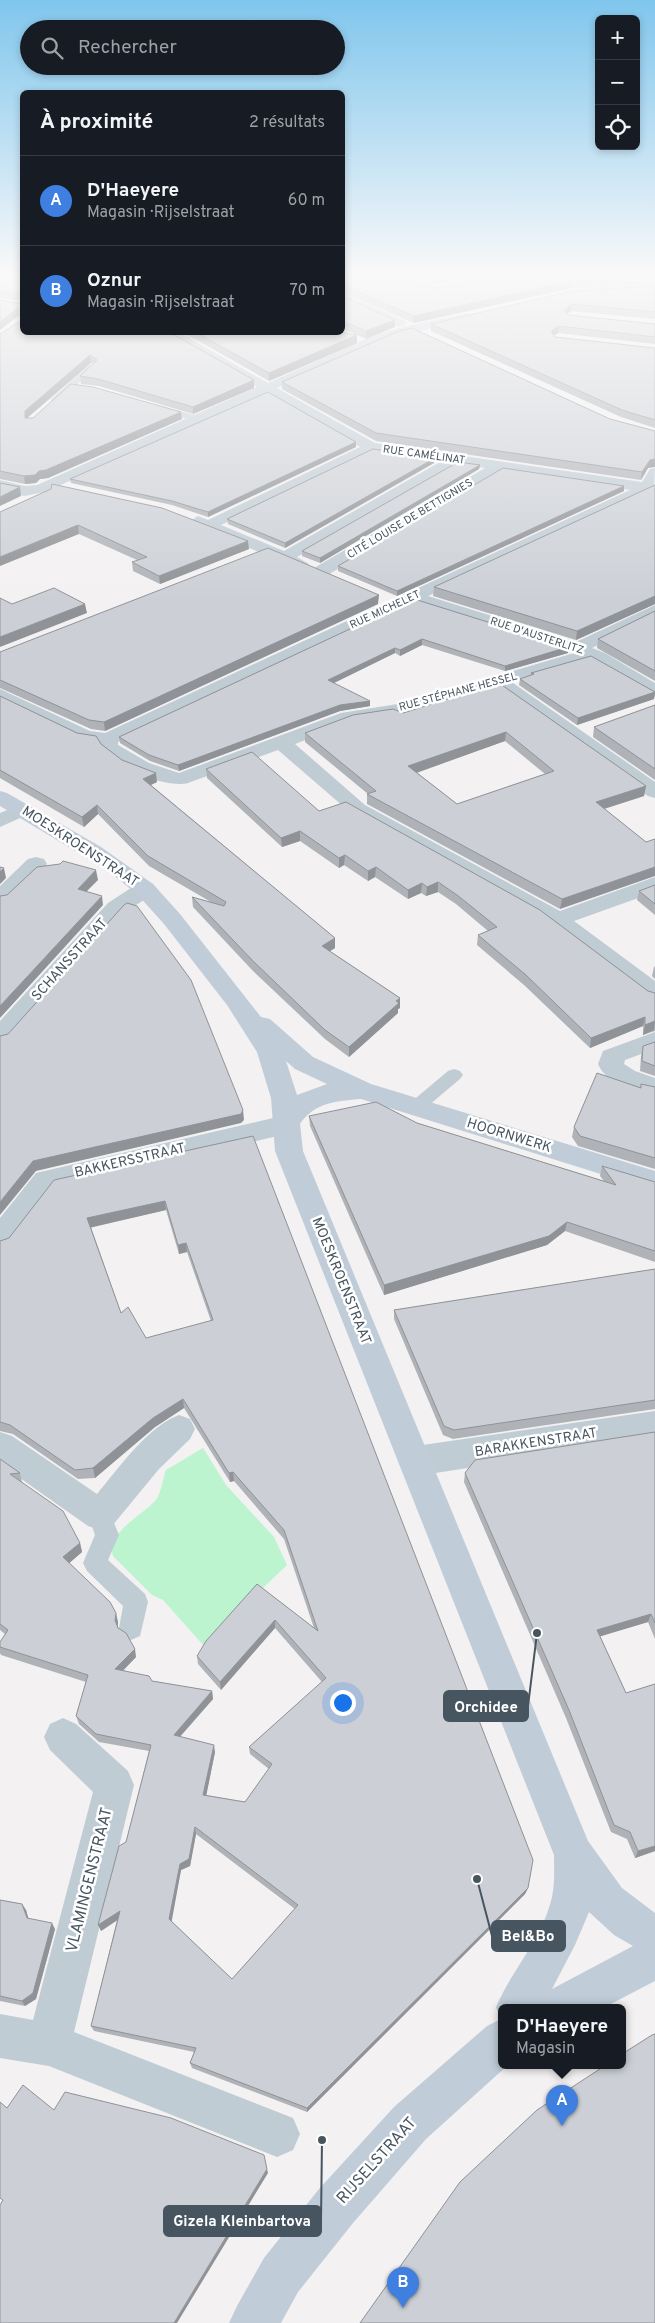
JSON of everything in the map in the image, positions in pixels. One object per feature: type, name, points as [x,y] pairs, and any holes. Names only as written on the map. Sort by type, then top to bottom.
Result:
[{"type":"street","points":[[257,382],[371,447]]},
{"type":"street","points":[[16,506],[53,486],[279,382]]},
{"type":"street","name":"RUE CAMÉLINAT","points":[[209,525],[371,447],[650,488]]},
{"type":"street","points":[[284,557],[455,459]]},
{"type":"street","name":"CITÉ LOUISE DE BETTIGNIES","points":[[320,572],[499,466]]},
{"type":"street","points":[[0,472],[74,490]]},
{"type":"street","points":[[650,488],[655,472]]},
{"type":"street","points":[[0,484],[29,491],[53,486]]},
{"type":"street","name":"RUE MICHELET","points":[[108,740],[650,488]]},
{"type":"street","points":[[184,516],[338,580]]},
{"type":"street","points":[[240,560],[268,550]]},
{"type":"street","name":"RUE D'AUSTERLITZ","points":[[378,596],[405,601],[584,651],[655,691]]},
{"type":"street","name":"RUE STÉPHANE HESSEL","points":[[108,740],[108,746],[116,753],[160,775],[174,779],[188,778],[348,717],[406,708],[499,681],[584,651],[655,610]]},
{"type":"street","points":[[499,681],[583,732],[655,792]]},
{"type":"street","points":[[0,694],[86,737],[108,740]]},
{"type":"street","points":[[281,742],[358,809],[559,920],[655,993]]},
{"type":"street","name":"MOESKROENSTRAAT","points":[[0,796],[127,874],[145,889],[241,1005],[264,1042],[277,1070],[287,1106],[286,1125],[289,1151],[574,1855],[599,1893],[616,1912],[634,1926],[655,1935]]},
{"type":"street","points":[[0,821],[22,810]]},
{"type":"street","points":[[0,898],[36,864]]},
{"type":"street","points":[[559,920],[655,884]]},
{"type":"street","name":"SCHANSSTRAAT","points":[[0,1037],[116,908],[145,889]]},
{"type":"street","name":"HOORNWERK","points":[[241,1005],[304,1063],[362,1090],[655,1181]]},
{"type":"street","points":[[655,1040],[616,1054],[611,1059],[610,1066],[619,1074],[655,1087]]},
{"type":"street","name":"HOORNWERK","points":[[286,1125],[292,1113],[310,1099],[325,1093],[362,1090]]},
{"type":"street","name":"BAKKERSSTRAAT","points":[[0,1239],[46,1180],[286,1125]]},
{"type":"street","name":"BARAKKENSTRAAT","points":[[416,1462],[655,1425]]},
{"type":"street","points":[[0,1446],[100,1514],[147,1459],[178,1429]]},
{"type":"street","name":"VLAMINGENSTRAAT","points":[[48,2044],[114,1785],[63,1737]]},
{"type":"street","name":"MOESKROENSTRAAT","points":[[520,2004],[561,1928],[570,1906],[575,1882],[574,1855]]},
{"type":"street","points":[[568,2004],[655,1958]]},
{"type":"street","points":[[0,2036],[48,2044],[277,2134]]},
{"type":"street","name":"RIJSELSTRAAT","points":[[254,2323],[281,2275],[336,2206],[410,2123],[498,2039]]},
{"type":"lane","points":[[43,411],[75,382]]},
{"type":"lane","points":[[69,388],[86,389]]},
{"type":"lane","points":[[144,404],[198,420]]},
{"type":"lane","points":[[416,1107],[454,1075]]},
{"type":"lane","points":[[100,1514],[107,1535],[95,1563],[136,1602],[131,1628]]},
{"type":"green space","points":[[203,1448],[226,1485],[274,1537],[287,1565],[203,1645],[163,1600],[152,1595],[113,1556],[112,1547],[120,1532],[156,1500],[161,1490],[166,1470]]},
{"type":"building","points":[[0,382],[58,382],[25,411],[25,418],[33,418],[71,384],[93,387],[181,412],[46,470],[39,471],[35,475],[24,476],[0,471]]},
{"type":"building","points":[[110,382],[249,382],[193,407]]},
{"type":"building","points":[[283,382],[530,382],[610,419],[655,431],[655,459],[650,460],[642,472],[376,433]]},
{"type":"building","points":[[561,382],[655,382],[655,420],[622,410]]},
{"type":"building","points":[[268,392],[356,442],[208,512],[172,501],[70,479]]},
{"type":"building","points":[[373,449],[435,458],[285,543],[227,519]]},
{"type":"building","points":[[458,462],[480,465],[320,558],[302,551]]},
{"type":"building","points":[[503,468],[624,486],[397,591],[338,566]]},
{"type":"building","points":[[0,483],[20,487],[0,497]]},
{"type":"building","points":[[52,484],[162,508],[248,541],[159,576],[132,562],[147,557],[78,525],[0,557],[0,512],[51,489]]},
{"type":"building","points":[[655,485],[655,596],[577,631],[434,587]]},
{"type":"building","points":[[268,548],[379,595],[104,722],[89,720],[0,680],[0,652]]},
{"type":"building","points":[[54,588],[85,604],[0,637],[0,598],[12,604]]},
{"type":"building","points":[[414,599],[568,647],[505,666],[422,639],[400,650],[395,648],[328,680],[370,701],[340,705],[178,765],[149,755],[119,737]]},
{"type":"building","points":[[655,611],[655,671],[598,639]]},
{"type":"building","points":[[591,656],[655,692],[578,718],[520,679],[534,674],[531,673]]},
{"type":"building","points":[[499,683],[646,786],[596,802],[646,842],[655,839],[655,867],[562,899],[367,794],[376,791],[305,733],[353,715],[393,709],[403,713]],"holes":[[[506,732],[554,771],[457,804],[408,766]]]},
{"type":"building","points":[[0,696],[77,733],[96,736],[101,744],[122,760],[156,773],[143,779],[335,938],[322,946],[400,998],[396,1001],[399,1003],[349,1047],[325,1030],[253,961],[192,897],[224,906],[226,902],[148,856],[97,805],[82,817],[0,770]]},
{"type":"building","points":[[655,705],[655,769],[594,727]]},
{"type":"building","points":[[252,752],[319,811],[346,802],[540,910],[648,991],[655,993],[655,1021],[645,1025],[645,1017],[591,1038],[526,975],[478,935],[497,927],[438,882],[427,887],[422,883],[408,890],[376,867],[368,871],[345,855],[339,858],[300,831],[281,838],[206,769]]},
{"type":"building","points":[[63,861],[96,870],[78,889],[102,896],[0,1006],[0,896],[7,895],[37,867],[60,864]]},
{"type":"building","points":[[655,885],[655,904],[639,891]]},
{"type":"building","points":[[127,903],[137,906],[191,980],[243,1110],[241,1114],[33,1161],[0,1202],[0,1036],[8,1034]]},
{"type":"building","points":[[655,1042],[655,1066],[642,1061],[643,1046]]},
{"type":"building","points":[[597,1073],[641,1088],[641,1084],[655,1087],[655,1158],[580,1136],[574,1127]]},
{"type":"building","points":[[376,1102],[417,1123],[616,1185],[602,1166],[655,1182],[655,1251],[567,1222],[549,1236],[384,1285],[309,1116]]},
{"type":"building","points":[[253,1136],[533,1860],[528,1888],[307,2108],[190,2063],[196,2048],[91,2026],[120,1911],[98,1925],[119,1846],[126,1842],[151,1745],[96,1734],[76,1716],[88,1675],[0,1647],[0,1642],[8,1630],[0,1624],[0,1459],[20,1473],[10,1474],[63,1511],[80,1543],[63,1557],[110,1602],[116,1613],[115,1620],[118,1628],[126,1633],[135,1649],[115,1669],[149,1676],[152,1681],[212,1691],[174,1735],[214,1745],[203,1795],[245,1802],[272,1764],[249,1747],[326,1678],[275,1620],[220,1682],[197,1656],[206,1641],[257,1584],[318,1631],[284,1530],[233,1472],[229,1473],[183,1399],[153,1418],[93,1468],[75,1470],[10,1425],[0,1422],[0,1241],[9,1238],[54,1180]],"holes":[[[165,1201],[178,1245],[186,1243],[213,1320],[146,1338],[128,1307],[121,1313],[87,1218]],[[195,1827],[298,1905],[232,1979],[169,1919],[180,1864],[189,1859]]]},
{"type":"building","points":[[655,1269],[655,1400],[454,1430],[444,1426],[394,1310]]},
{"type":"building","points":[[655,1432],[655,1623],[651,1614],[597,1630],[626,1693],[655,1684],[655,1846],[638,1851],[630,1832],[614,1825],[569,1710],[465,1473],[475,1460]]},
{"type":"building","points":[[0,1900],[22,1904],[27,1918],[52,1923],[33,1993],[22,2001],[0,1996]]},
{"type":"building","points":[[655,2034],[655,2323],[360,2323],[460,2182],[537,2110],[600,2069],[626,2069],[626,2051]]},
{"type":"building","points":[[23,2085],[54,2110],[65,2092],[171,2118],[264,2155],[267,2169],[174,2323],[0,2323],[0,2205],[3,2200],[0,2198],[0,2102],[7,2108]]},
{"type":"place","name":"Orchidee","points":[[537,1633]]},
{"type":"place","name":"Bel&Bo","points":[[477,1879]]},
{"type":"place","name":"D'Haeyere","points":[[562,2126]]},
{"type":"place","name":"Gizela Kleinbartova","points":[[322,2140]]},
{"type":"place","name":"Oznur","points":[[403,2308]]}]
